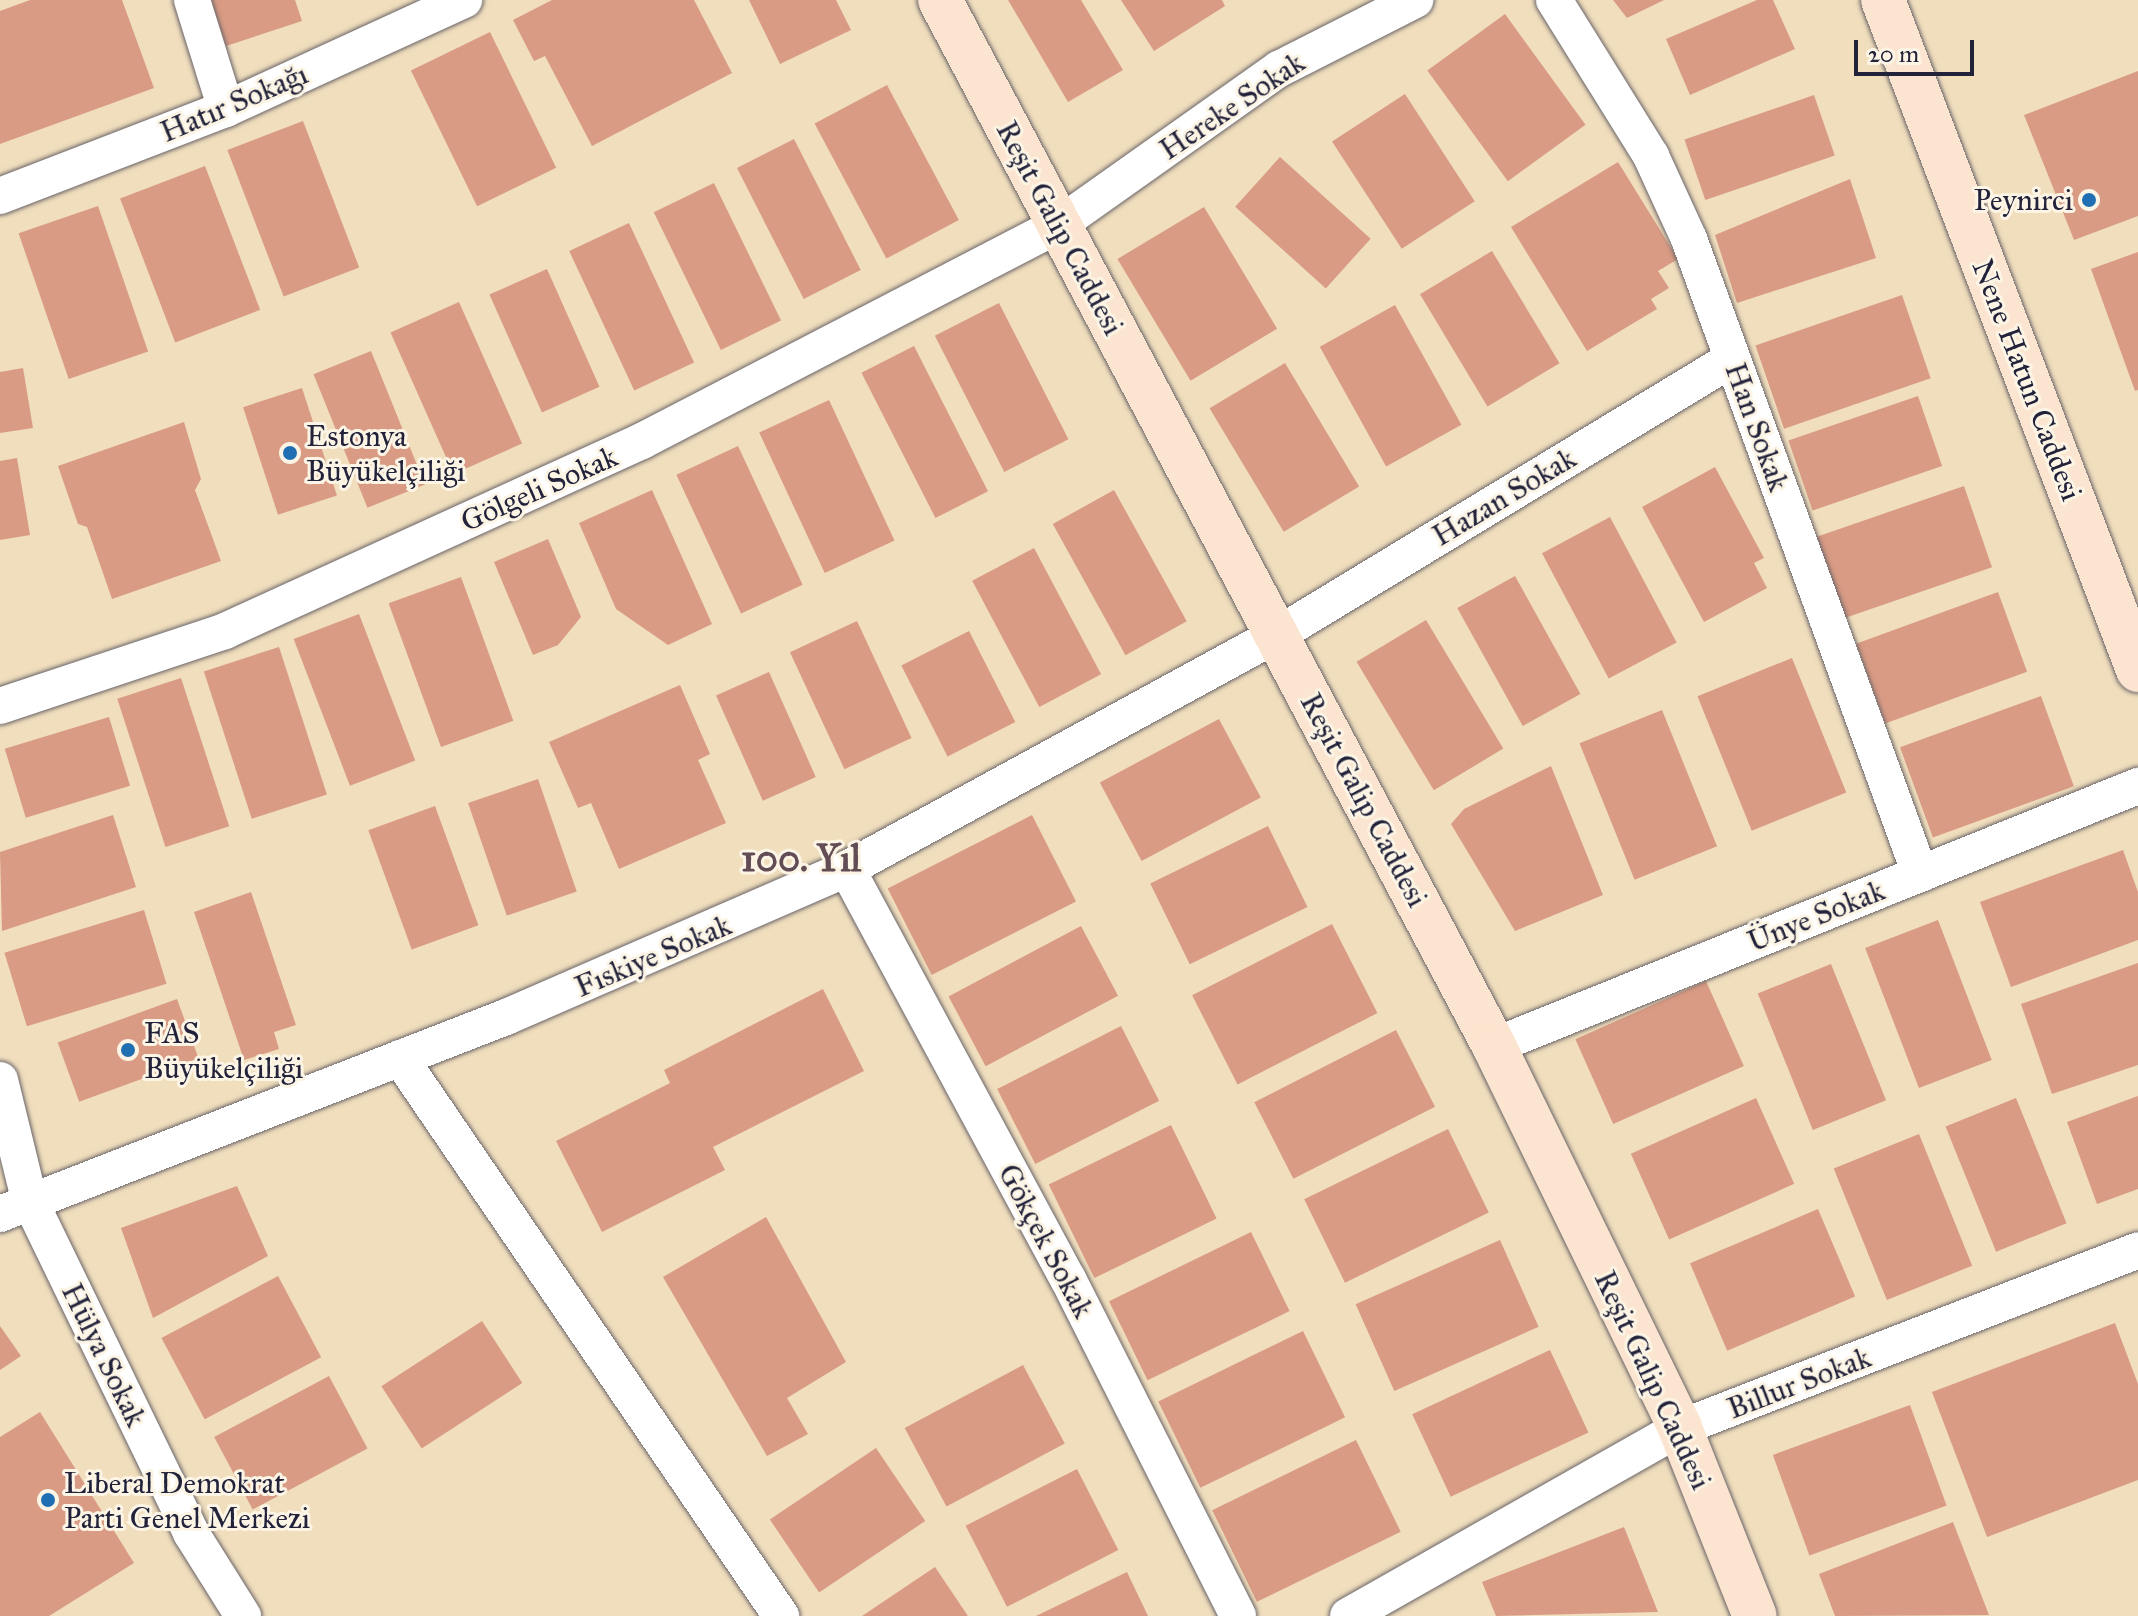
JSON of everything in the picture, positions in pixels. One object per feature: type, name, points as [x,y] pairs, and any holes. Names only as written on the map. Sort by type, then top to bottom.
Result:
[{"type":"main road","name":"Reşit Galip Caddesi","points":[[940,0],[1494,1046],[1680,1428],[1755,1616]]},
{"type":"main road","name":"Nene Hatun Caddesi","points":[[1883,0],[2138,670]]},
{"type":"street","points":[[192,0],[226,109]]},
{"type":"street","name":"Hatır Sokağı","points":[[0,196],[226,109],[464,0]]},
{"type":"street","name":"Hereke Sokak","points":[[1057,226],[1279,69],[1415,0]]},
{"type":"street","name":"Han Sokak","points":[[1554,0],[1651,156],[1689,239],[1920,874]]},
{"type":"street","name":"Gölgeli Sokak","points":[[0,706],[225,631],[642,441],[1057,226]]},
{"type":"street","name":"Hazan Sokak","points":[[1277,635],[1732,359]]},
{"type":"street","name":"Fıskiye Sokak","points":[[14,1207],[400,1058],[714,931],[847,869],[1277,635]]},
{"type":"street","name":"Ünye Sokak","points":[[1494,1046],[2138,786]]},
{"type":"street","name":"Gökçek Sokak","points":[[847,869],[1068,1279],[1238,1616]]},
{"type":"street","points":[[400,1058],[781,1616]]},
{"type":"street","name":"Hülya Sokak","points":[[0,1080],[14,1207],[191,1533],[243,1616]]},
{"type":"street","name":"Billur Sokak","points":[[1348,1616],[1680,1428],[2138,1250]]},
{"type":"building","points":[[30,0],[122,0],[154,88],[0,144],[0,11]]},
{"type":"building","points":[[211,0],[295,0],[302,21],[226,46]]},
{"type":"building","points":[[552,0],[694,0],[732,73],[592,146],[545,56],[534,61],[513,20]]},
{"type":"building","points":[[749,0],[836,0],[851,30],[780,64]]},
{"type":"building","points":[[1008,0],[1081,0],[1123,70],[1068,102]]},
{"type":"building","points":[[1121,0],[1222,0],[1225,6],[1154,51]]},
{"type":"building","points":[[1613,0],[1664,0],[1627,18]]},
{"type":"building","points":[[1757,0],[1773,0],[1795,49],[1690,95],[1666,39]]},
{"type":"building","points":[[1505,14],[1586,125],[1508,181],[1427,70]]},
{"type":"building","points":[[490,32],[556,168],[477,206],[411,71]]},
{"type":"building","points":[[2138,71],[2138,216],[2074,240],[2024,115]]},
{"type":"building","points":[[887,85],[959,220],[886,259],[815,123]]},
{"type":"building","points":[[1405,94],[1475,201],[1402,249],[1332,141]]},
{"type":"building","points":[[1814,95],[1835,156],[1705,200],[1684,140]]},
{"type":"building","points":[[303,121],[359,268],[284,297],[227,150]]},
{"type":"building","points":[[794,139],[861,270],[804,299],[737,168]]},
{"type":"building","points":[[1280,157],[1371,239],[1326,288],[1235,207]]},
{"type":"building","points":[[1618,162],[1678,259],[1658,271],[1669,288],[1651,299],[1657,309],[1587,351],[1511,227]]},
{"type":"building","points":[[205,166],[260,310],[175,342],[120,199]]},
{"type":"building","points":[[1850,179],[1876,258],[1737,303],[1715,235]]},
{"type":"building","points":[[714,183],[781,321],[721,350],[654,212]]},
{"type":"building","points":[[98,206],[148,352],[69,379],[19,233]]},
{"type":"building","points":[[1204,207],[1277,329],[1191,381],[1117,259]]},
{"type":"building","points":[[629,223],[694,363],[634,390],[569,251]]},
{"type":"building","points":[[1492,251],[1559,363],[1487,407],[1420,294]]},
{"type":"building","points":[[2138,252],[2138,390],[2135,391],[2091,269]]},
{"type":"building","points":[[547,269],[599,387],[542,412],[489,295]]},
{"type":"building","points":[[1902,295],[1931,378],[1784,429],[1755,345]]},
{"type":"building","points":[[459,302],[522,444],[454,474],[390,333]]},
{"type":"building","points":[[999,303],[1068,439],[1004,472],[935,336]]},
{"type":"building","points":[[1395,305],[1461,425],[1386,467],[1320,347]]},
{"type":"building","points":[[914,346],[988,491],[935,518],[861,373]]},
{"type":"building","points":[[371,351],[425,485],[367,508],[314,374]]},
{"type":"building","points":[[1285,363],[1359,486],[1284,532],[1210,408]]},
{"type":"building","points":[[23,368],[33,428],[0,433],[0,372]]},
{"type":"building","name":"Estonya Büyükelçiliği","points":[[302,388],[337,495],[278,515],[243,407]]},
{"type":"building","points":[[1918,396],[1942,466],[1813,511],[1788,441]]},
{"type":"building","points":[[829,400],[895,540],[825,573],[759,433]]},
{"type":"building","points":[[184,422],[201,479],[195,490],[221,561],[112,599],[87,527],[78,524],[58,466]]},
{"type":"building","points":[[738,446],[803,585],[741,613],[676,475]]},
{"type":"building","points":[[17,458],[30,535],[0,540],[0,461]]},
{"type":"building","points":[[1715,467],[1764,558],[1754,563],[1767,588],[1704,622],[1642,507]]},
{"type":"building","points":[[1964,486],[1992,567],[1843,619],[1815,537]]},
{"type":"building","points":[[652,490],[712,624],[668,645],[616,609],[579,523]]},
{"type":"building","points":[[1114,490],[1187,621],[1125,655],[1053,524]]},
{"type":"building","points":[[1610,517],[1677,642],[1609,679],[1542,553]]},
{"type":"building","points":[[548,539],[581,617],[558,645],[533,655],[494,562]]},
{"type":"building","points":[[1034,548],[1101,674],[1039,707],[972,581]]},
{"type":"building","points":[[1515,576],[1580,694],[1523,726],[1457,608]]},
{"type":"building","points":[[461,577],[513,721],[441,747],[389,603]]},
{"type":"building","points":[[1998,592],[2027,672],[1885,724],[1856,644]]},
{"type":"building","points":[[359,614],[415,761],[350,786],[294,639]]},
{"type":"building","points":[[1426,620],[1503,749],[1434,790],[1357,662]]},
{"type":"building","points":[[857,621],[912,738],[844,769],[790,652]]},
{"type":"building","points":[[969,631],[1015,722],[948,756],[901,666]]},
{"type":"building","points":[[279,647],[327,794],[252,819],[204,671]]},
{"type":"building","points":[[1792,658],[1846,792],[1752,831],[1697,696]]},
{"type":"building","points":[[769,672],[816,777],[763,801],[716,696]]},
{"type":"building","points":[[181,678],[229,826],[165,847],[117,699]]},
{"type":"building","points":[[680,685],[710,754],[698,760],[726,823],[619,869],[591,803],[578,808],[549,742]]},
{"type":"building","points":[[2041,696],[2074,786],[1933,838],[1900,747]]},
{"type":"building","points":[[1662,710],[1717,846],[1635,880],[1579,743]]},
{"type":"building","points":[[109,717],[130,786],[26,818],[5,749]]},
{"type":"building","points":[[1219,719],[1261,798],[1142,861],[1100,782]]},
{"type":"building","points":[[1551,766],[1603,895],[1515,931],[1451,824],[1464,809]]},
{"type":"building","points":[[538,779],[577,892],[507,916],[468,803]]},
{"type":"building","points":[[435,806],[478,925],[412,950],[368,830]]},
{"type":"building","points":[[113,815],[136,887],[2,931],[0,852]]},
{"type":"building","points":[[1032,815],[1076,901],[932,975],[888,889]]},
{"type":"building","points":[[1268,826],[1307,907],[1190,964],[1150,883]]},
{"type":"building","points":[[2123,850],[2138,892],[2138,940],[2011,987],[1980,902]]},
{"type":"building","points":[[251,892],[296,1025],[274,1032],[279,1049],[244,1060],[194,912]]},
{"type":"building","points":[[144,910],[167,984],[27,1026],[4,953]]},
{"type":"building","points":[[1938,920],[1992,1060],[1919,1088],[1865,948]]},
{"type":"building","points":[[1332,924],[1377,1013],[1238,1084],[1192,995]]},
{"type":"building","points":[[1081,926],[1118,996],[986,1066],[949,996]]},
{"type":"building","points":[[2138,963],[2138,1065],[2052,1094],[2021,1004]]},
{"type":"building","points":[[1831,964],[1886,1100],[1813,1130],[1758,994]]},
{"type":"building","points":[[1706,981],[1744,1066],[1613,1124],[1575,1039]]},
{"type":"building","points":[[823,989],[864,1071],[713,1147],[725,1170],[602,1232],[556,1141],[670,1083],[664,1070]]},
{"type":"building","name":"FAS Büyükelçiliği","points":[[177,999],[199,1058],[79,1102],[58,1042]]},
{"type":"building","points":[[1121,1026],[1159,1101],[1035,1164],[997,1089]]},
{"type":"building","points":[[1396,1030],[1435,1107],[1293,1179],[1254,1102]]},
{"type":"building","points":[[2138,1096],[2138,1189],[2097,1204],[2067,1122]]},
{"type":"building","points":[[1756,1098],[1794,1184],[1669,1240],[1631,1154]]},
{"type":"building","points":[[2016,1098],[2067,1223],[1996,1252],[1946,1126]]},
{"type":"building","points":[[1171,1125],[1217,1218],[1094,1278],[1049,1185]]},
{"type":"building","points":[[1448,1129],[1489,1213],[1345,1283],[1304,1199]]},
{"type":"building","points":[[1919,1134],[1972,1266],[1887,1300],[1834,1168]]},
{"type":"building","points":[[237,1186],[268,1256],[153,1318],[121,1228]]},
{"type":"building","points":[[1818,1209],[1855,1296],[1727,1351],[1690,1263]]},
{"type":"building","points":[[766,1217],[846,1362],[787,1398],[808,1434],[767,1456],[663,1277]]},
{"type":"building","points":[[1251,1232],[1290,1311],[1148,1380],[1109,1301]]},
{"type":"building","points":[[1500,1240],[1539,1327],[1394,1391],[1356,1304]]},
{"type":"building","points":[[278,1276],[321,1357],[205,1419],[161,1338]]},
{"type":"building","points":[[482,1321],[522,1383],[422,1448],[381,1386]]},
{"type":"building","points":[[2115,1323],[2138,1384],[2138,1480],[1987,1537],[1932,1392]]},
{"type":"building","points":[[0,1326],[21,1356],[0,1370]]},
{"type":"building","points":[[1303,1331],[1345,1417],[1200,1488],[1158,1402]]},
{"type":"building","points":[[1550,1350],[1588,1432],[1451,1497],[1412,1414]]},
{"type":"building","points":[[1023,1365],[1065,1444],[946,1506],[905,1428]]},
{"type":"building","points":[[329,1376],[367,1448],[253,1509],[214,1437]]},
{"type":"building","points":[[1910,1405],[1947,1506],[1809,1555],[1773,1455]]},
{"type":"building","name":"Liberal Demokrat Parti Genel Merkezi","points":[[40,1412],[134,1563],[49,1616],[0,1616],[0,1437]]},
{"type":"building","points":[[1356,1440],[1401,1532],[1257,1602],[1212,1510]]},
{"type":"building","points":[[876,1448],[925,1521],[819,1593],[770,1520]]},
{"type":"building","points":[[1077,1469],[1118,1550],[1007,1607],[966,1526]]},
{"type":"building","points":[[1953,1522],[1989,1615],[1835,1616],[1819,1574]]},
{"type":"building","points":[[1624,1527],[1658,1612],[1496,1616],[1482,1582]]},
{"type":"building","points":[[935,1567],[968,1616],[862,1616]]},
{"type":"building","points":[[1127,1572],[1148,1616],[1036,1616]]},
{"type":"place","name":"Peynirci","points":[[2089,200]]},
{"type":"place","name":"Estonya Büyükelçiliği","points":[[290,453]]},
{"type":"place","name":"FAS Büyükelçiliği","points":[[128,1050]]},
{"type":"place","name":"Liberal Demokrat Parti Genel Merkezi","points":[[48,1500]]},
{"type":"district","name":"100. Yıl","points":[[801,859]]}]
